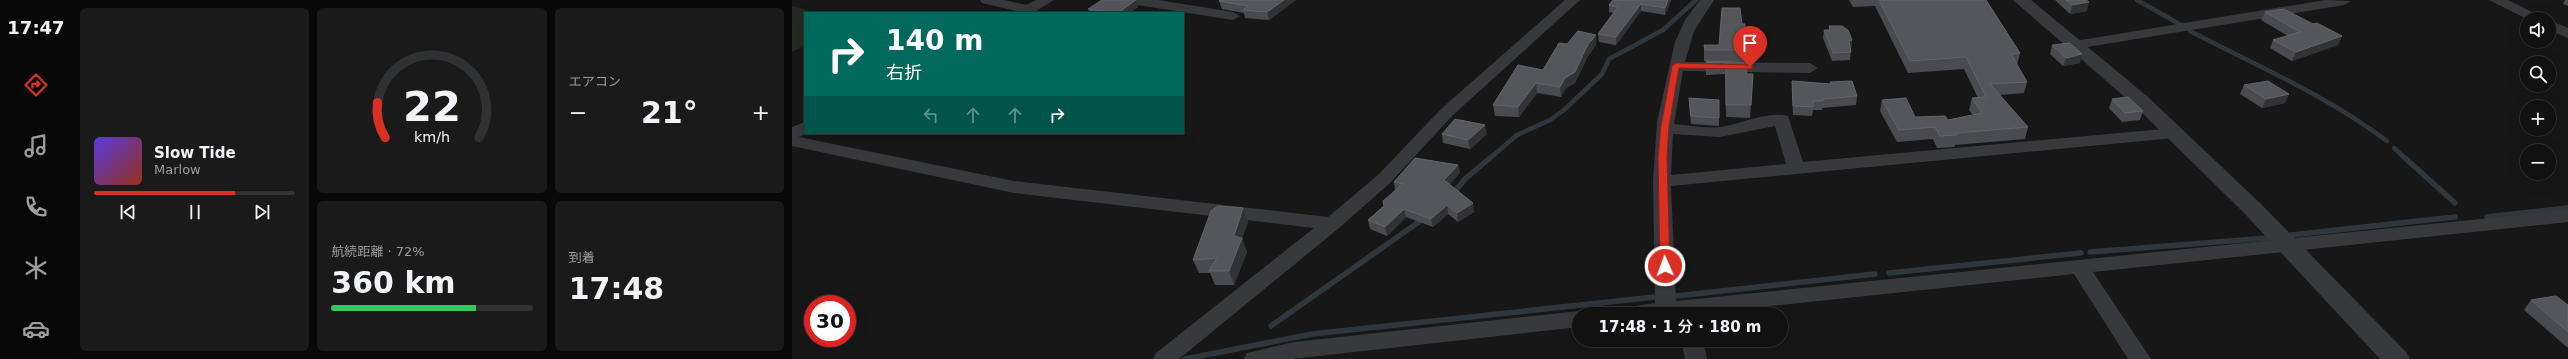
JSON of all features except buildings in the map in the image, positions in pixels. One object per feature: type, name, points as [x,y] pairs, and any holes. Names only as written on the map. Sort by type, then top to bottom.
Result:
[{"type":"street","points":[[987,0],[1025,12],[1047,0]]},
{"type":"street","points":[[1131,0],[1233,16]]},
{"type":"street","points":[[1191,9],[1203,0]]},
{"type":"street","points":[[1164,359],[1221,311],[1332,224],[1384,179],[1447,112],[1511,53],[1573,0]]},
{"type":"street","points":[[1679,307],[1662,181],[1665,129],[1676,66],[1688,26],[1707,0]]},
{"type":"street","points":[[2021,0],[2141,101],[2288,246],[2396,359]]},
{"type":"street","points":[[2496,0],[2523,12]]},
{"type":"street","points":[[2075,45],[2344,1]]},
{"type":"street","points":[[2556,28],[2568,34]]},
{"type":"street","points":[[1676,66],[1810,68]]},
{"type":"street","points":[[1665,129],[1720,132],[1748,125],[1782,120],[1796,168]]},
{"type":"street","points":[[792,134],[804,128]]},
{"type":"street","points":[[1662,181],[2174,133]]},
{"type":"street","points":[[792,141],[1014,187],[1332,224]]},
{"type":"street","points":[[1706,307],[2079,266],[2288,246],[2568,216]]},
{"type":"street","points":[[2079,266],[2140,359]]},
{"type":"street","points":[[1255,359],[1294,350],[1572,320]]},
{"type":"street","points":[[1693,347],[1696,359]]},
{"type":"shaded area","points":[[792,6],[813,12],[804,12],[804,46],[792,52]]},
{"type":"waterway","points":[[1489,159],[1517,135],[1550,120],[1564,110],[1602,74],[1609,59],[1663,30],[1696,0]]},
{"type":"waterway","points":[[2137,0],[2181,25]]},
{"type":"waterway","points":[[2190,31],[2316,95],[2340,109],[2387,141]]},
{"type":"waterway","points":[[2394,148],[2406,159]]},
{"type":"waterway","points":[[1452,195],[1465,179],[1490,158]]},
{"type":"waterway","points":[[2405,158],[2455,203]]},
{"type":"waterway","points":[[2487,217],[2568,208]]},
{"type":"waterway","points":[[2291,235],[2455,217]]},
{"type":"waterway","points":[[1271,326],[1423,219]]},
{"type":"waterway","points":[[2090,252],[2268,238]]},
{"type":"waterway","points":[[1889,273],[2081,253]]},
{"type":"waterway","points":[[1676,296],[1875,274]]},
{"type":"waterway","points":[[1185,359],[1312,334],[1655,297]]},
{"type":"route","points":[[1665,266],[1662,181],[1663,157],[1665,126],[1676,66],[1750,67]]}]
